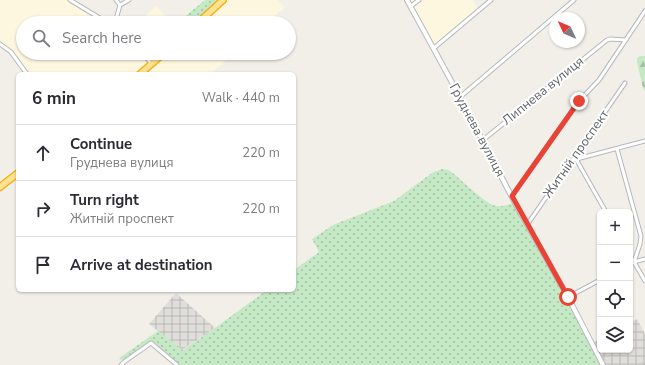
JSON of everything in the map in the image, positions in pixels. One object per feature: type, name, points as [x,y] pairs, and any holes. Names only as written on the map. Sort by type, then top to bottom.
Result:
[{"type":"highway","points":[[206,16],[223,0]]},
{"type":"highway","points":[[142,72],[156,60]]},
{"type":"highway","points":[[0,187],[16,175]]},
{"type":"street","points":[[70,0],[96,16]]},
{"type":"street","points":[[116,0],[120,5]]},
{"type":"street","points":[[117,16],[120,5],[128,0]]},
{"type":"street","name":"Груднева вулиця","points":[[407,0],[434,48],[527,225],[568,297],[603,365]]},
{"type":"street","points":[[411,6],[419,0]]},
{"type":"street","points":[[434,48],[491,0]]},
{"type":"street","points":[[460,97],[574,0]]},
{"type":"street","name":"Житній проспект","points":[[512,196],[579,101],[599,80],[645,11]]},
{"type":"street","name":"Липнева вулиця","points":[[482,140],[607,40],[626,40]]},
{"type":"street","points":[[0,44],[11,52],[16,59]]},
{"type":"street","points":[[17,60],[26,72]]},
{"type":"street","points":[[148,60],[152,64]]},
{"type":"street","name":"Житній проспект","points":[[527,225],[574,160],[625,83]]},
{"type":"street","points":[[604,209],[574,160],[645,141]]},
{"type":"street","points":[[617,149],[641,236],[640,244],[633,261]]},
{"type":"street","points":[[633,263],[645,259]]},
{"type":"street","points":[[633,264],[645,281]]},
{"type":"street","points":[[568,297],[598,281]]},
{"type":"street","points":[[122,365],[151,343],[177,365]]},
{"type":"shaded area","points":[[0,0],[70,0],[96,16],[16,16],[16,59],[11,52],[0,44]]},
{"type":"shaded area","points":[[223,0],[278,0],[285,7],[275,16],[206,16]]},
{"type":"shaded area","points":[[407,0],[473,0],[479,11],[434,48]]},
{"type":"shaded area","points":[[156,6],[165,16],[145,16]]},
{"type":"shaded area","points":[[17,60],[226,60],[213,72],[26,72]]},
{"type":"shaded area","points":[[176,293],[215,328],[182,350],[149,324]]},
{"type":"shaded area","points":[[637,319],[645,334],[645,365],[603,365],[591,344],[597,341],[597,353],[633,353],[633,321]]},
{"type":"green space","points":[[205,0],[223,0],[206,16],[186,16]]},
{"type":"green space","points":[[640,56],[645,56],[645,91],[637,62],[637,58]]},
{"type":"green space","points":[[442,169],[448,170],[492,205],[501,206],[515,203],[603,365],[177,365],[151,343],[124,362],[119,358],[158,331],[183,350],[264,292],[296,292],[296,269],[319,252],[312,239],[333,225],[394,201],[432,173]]},
{"type":"route","points":[[568,297],[512,196],[579,101]]}]
